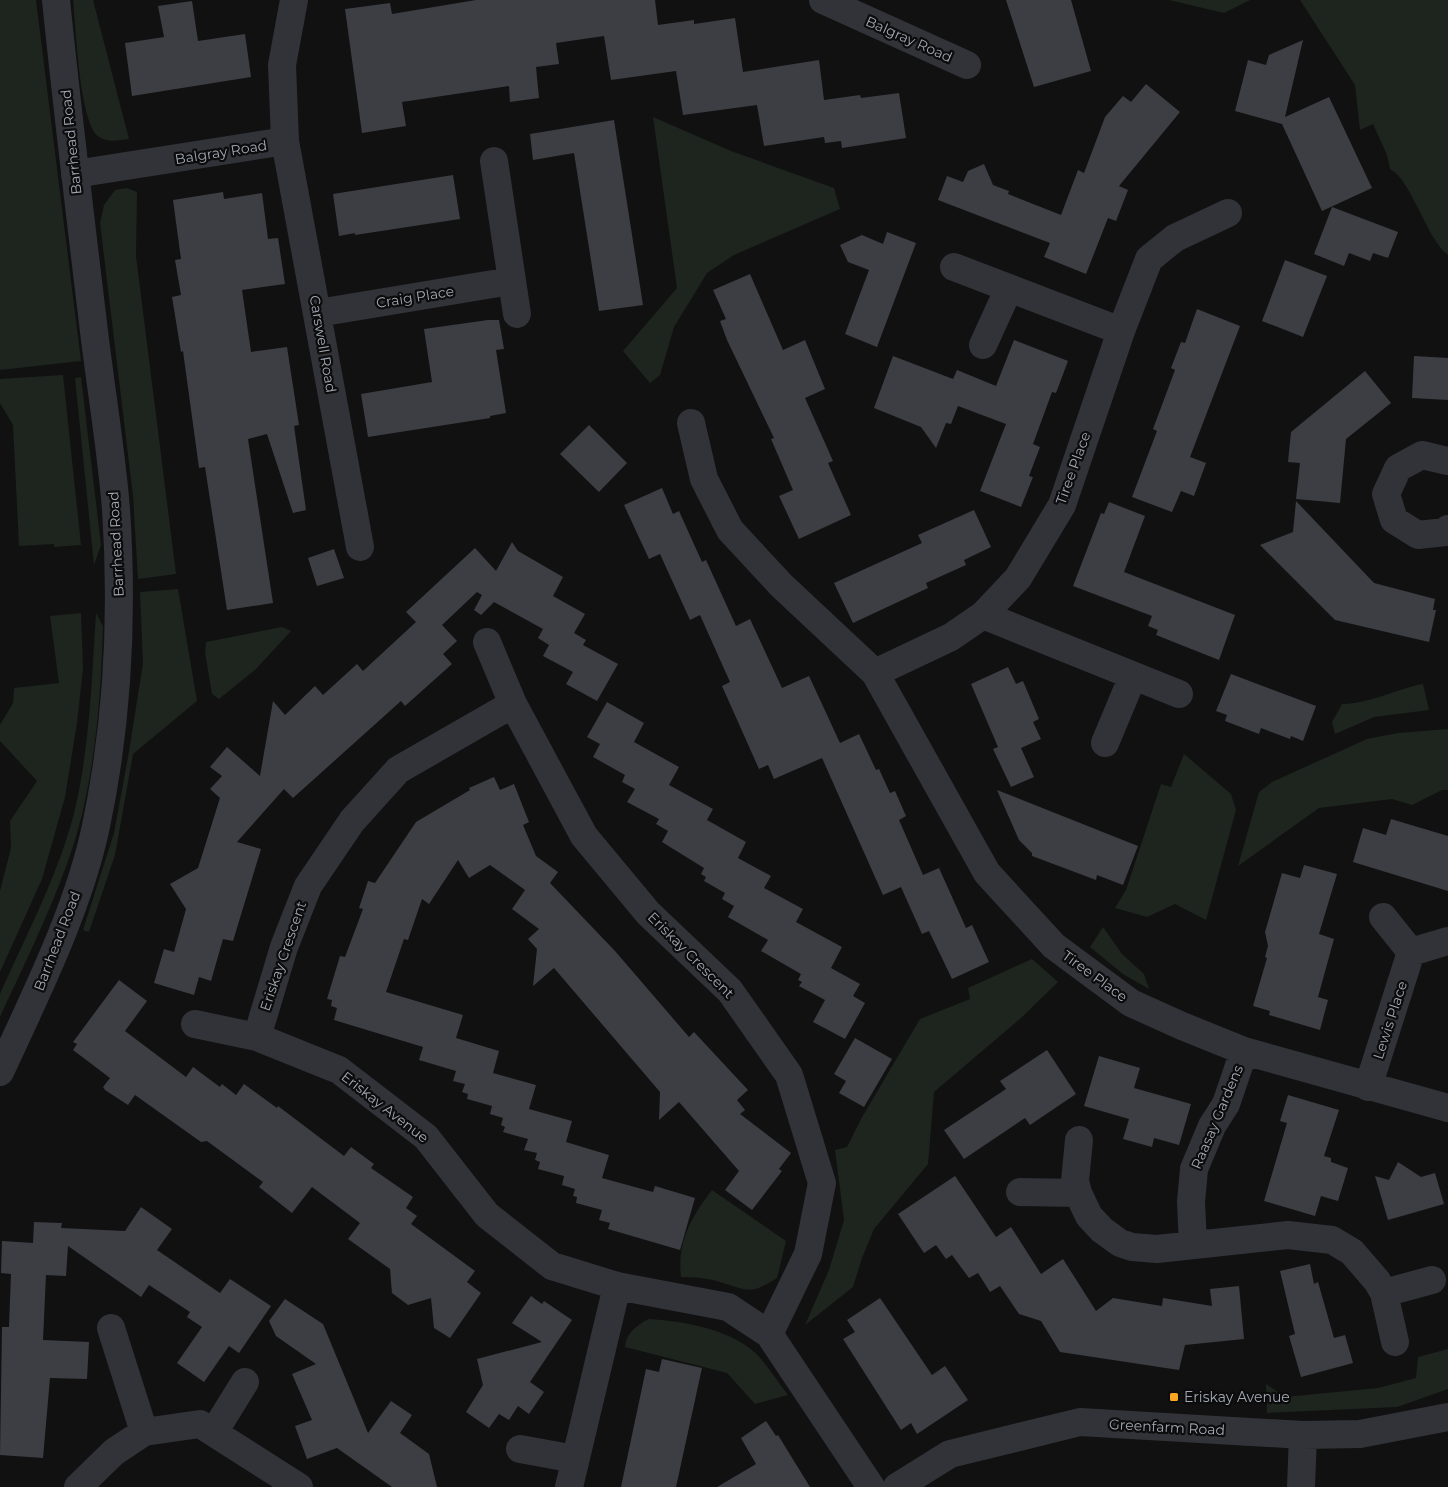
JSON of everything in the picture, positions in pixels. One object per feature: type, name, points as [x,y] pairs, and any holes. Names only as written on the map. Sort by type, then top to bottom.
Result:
[{"type":"street","name":"Barrhead Road","points":[[0,1072],[45,975],[79,884],[96,828],[115,714],[120,587],[116,506],[75,174],[56,0]]},
{"type":"street","name":"Balgray Road","points":[[75,174],[285,141],[282,65],[294,0]]},
{"type":"street","name":"Balgray Road","points":[[823,0],[967,65]]},
{"type":"street","name":"Carswell Road","points":[[285,141],[360,547]]},
{"type":"street","points":[[494,161],[516,314]]},
{"type":"street","name":"Tiree Place","points":[[875,673],[951,637],[982,616],[1018,578],[1062,505],[1121,331],[1149,259],[1175,238],[1228,213]]},
{"type":"street","points":[[954,267],[1121,331]]},
{"type":"street","name":"Craig Place","points":[[318,313],[511,281]]},
{"type":"street","points":[[983,345],[1009,288]]},
{"type":"street","name":"Tiree Place","points":[[691,423],[704,480],[730,530],[781,586],[875,673],[988,873],[1054,946],[1131,1003],[1182,1026],[1244,1051],[1448,1108]]},
{"type":"street","points":[[1448,461],[1422,455],[1398,468],[1386,494],[1394,520],[1418,535],[1445,532],[1448,529]]},
{"type":"street","points":[[982,616],[1179,694]]},
{"type":"street","name":"Eriskay Crescent","points":[[487,642],[513,704],[584,836],[648,913],[730,991],[789,1075],[822,1183],[808,1254],[769,1334]]},
{"type":"street","points":[[1105,743],[1132,676]]},
{"type":"street","name":"Eriskay Crescent","points":[[257,1037],[284,947],[308,886],[352,821],[398,770],[513,704]]},
{"type":"street","points":[[1383,917],[1411,952],[1448,941]]},
{"type":"street","name":"Lewis Place","points":[[1368,1087],[1411,952]]},
{"type":"street","name":"Eriskay Avenue","points":[[195,1024],[257,1037],[339,1070],[426,1137],[487,1215],[552,1266],[617,1286],[728,1307],[769,1334],[871,1487]]},
{"type":"street","name":"Raasay Gardens","points":[[1193,1244],[1191,1202],[1194,1169],[1212,1126],[1226,1104],[1244,1051]]},
{"type":"street","points":[[1079,1140],[1075,1180],[1078,1193],[1089,1216],[1102,1230],[1120,1243],[1132,1247],[1151,1249],[1288,1235],[1332,1240],[1352,1252],[1363,1263],[1384,1293],[1395,1342]]},
{"type":"street","points":[[1020,1192],[1078,1193]]},
{"type":"street","points":[[1384,1293],[1432,1280]]},
{"type":"street","points":[[569,1487],[617,1286]]},
{"type":"street","points":[[110,1328],[144,1432]]},
{"type":"street","points":[[214,1432],[245,1382]]},
{"type":"street","name":"Greenfarm Road","points":[[897,1487],[950,1454],[1080,1422],[1303,1435],[1360,1434],[1448,1417]]},
{"type":"street","points":[[78,1487],[114,1452],[144,1432],[200,1424],[299,1487]]},
{"type":"street","points":[[1301,1487],[1303,1435]]},
{"type":"street","points":[[520,1449],[575,1459]]},
{"type":"shaded area","points":[[0,0],[36,0],[81,361],[0,370]]},
{"type":"shaded area","points":[[73,0],[93,0],[129,139],[106,140],[99,137],[92,128],[83,95]]},
{"type":"shaded area","points":[[1169,0],[1250,0],[1224,13]]},
{"type":"shaded area","points":[[1300,0],[1448,0],[1448,255],[1433,237],[1405,185],[1398,175],[1390,169],[1387,155],[1373,124],[1360,130],[1355,85]]},
{"type":"shaded area","points":[[653,117],[731,151],[834,188],[840,209],[734,255],[707,273],[674,327],[660,375],[650,383],[623,351],[677,288]]},
{"type":"shaded area","points":[[127,188],[137,192],[136,256],[176,574],[138,579],[133,496],[100,223],[104,205],[115,190]]},
{"type":"shaded area","points":[[63,375],[81,545],[54,547],[54,544],[19,546],[13,425],[0,403],[0,379]]},
{"type":"shaded area","points":[[81,377],[101,545],[94,565],[75,378]]},
{"type":"shaded area","points":[[178,589],[197,701],[133,754],[115,855],[89,932],[83,930],[114,833],[143,663],[140,592]]},
{"type":"shaded area","points":[[81,613],[83,669],[77,723],[65,797],[42,879],[0,972],[0,891],[11,848],[10,821],[37,781],[0,741],[0,725],[13,703],[14,688],[59,683],[50,616]]},
{"type":"shaded area","points":[[96,613],[103,626],[101,677],[93,754],[84,805],[62,878],[0,1017],[0,994],[32,925],[62,853],[76,805],[81,781],[92,685]]},
{"type":"shaded area","points":[[282,627],[291,631],[256,669],[219,699],[212,694],[205,652],[206,642]]},
{"type":"shaded area","points":[[1423,684],[1429,710],[1374,717],[1335,734],[1332,722],[1342,704],[1362,702]]},
{"type":"shaded area","points":[[1448,729],[1448,790],[1442,790],[1412,805],[1392,799],[1319,808],[1238,866],[1259,792],[1272,782],[1367,739],[1398,733]]},
{"type":"shaded area","points":[[1184,754],[1231,794],[1236,810],[1206,920],[1175,904],[1147,917],[1115,908],[1126,890],[1161,784],[1171,787]]},
{"type":"shaded area","points":[[1103,927],[1122,954],[1144,974],[1149,989],[1123,974],[1090,947]]},
{"type":"shaded area","points":[[1032,959],[1058,982],[1021,1018],[934,1092],[928,1164],[874,1229],[853,1287],[805,1325],[829,1270],[844,1220],[835,1150],[847,1147],[861,1119],[920,1019],[970,999],[968,988]]},
{"type":"shaded area","points":[[712,1190],[786,1241],[777,1278],[761,1287],[749,1290],[711,1280],[681,1277],[681,1252],[687,1230]]},
{"type":"shaded area","points":[[649,1319],[714,1330],[738,1340],[759,1356],[788,1395],[755,1404],[727,1373],[625,1347],[627,1338],[633,1330]]},
{"type":"shaded area","points":[[1448,1349],[1448,1389],[1397,1407],[1267,1413],[1266,1384],[1285,1397],[1378,1388],[1416,1378],[1418,1357]]},
{"type":"building","points":[[476,0],[655,0],[658,25],[694,20],[694,24],[735,18],[743,72],[819,60],[824,100],[860,95],[861,98],[899,93],[906,138],[842,148],[841,141],[825,143],[824,137],[764,146],[757,105],[683,115],[676,71],[611,80],[604,36],[556,43],[559,64],[536,67],[539,98],[510,102],[509,86],[402,102],[406,126],[362,133],[345,9],[390,3],[392,14]]},
{"type":"building","points":[[1006,0],[1071,0],[1091,71],[1034,87]]},
{"type":"building","points":[[192,1],[198,41],[245,34],[251,77],[132,96],[125,43],[164,37],[158,6]]},
{"type":"building","points":[[1303,40],[1285,117],[1329,97],[1372,188],[1322,211],[1282,124],[1235,111],[1248,60],[1266,65],[1269,55]]},
{"type":"building","points":[[1146,84],[1180,112],[1119,186],[1128,190],[1116,221],[1108,218],[1086,274],[1044,257],[1050,243],[938,200],[947,176],[963,182],[968,171],[984,164],[993,185],[1009,191],[1008,194],[1061,215],[1078,170],[1084,173],[1105,117],[1123,96],[1131,102]]},
{"type":"building","points":[[614,120],[643,305],[599,311],[574,153],[533,160],[530,134]]},
{"type":"building","points":[[453,175],[460,219],[339,236],[333,194]]},
{"type":"building","points":[[223,192],[224,199],[262,193],[268,239],[278,238],[285,284],[242,290],[251,352],[287,347],[299,425],[294,426],[306,510],[293,513],[267,434],[248,439],[273,603],[227,610],[205,467],[199,468],[183,351],[181,352],[172,297],[181,295],[175,260],[181,259],[173,200]]},
{"type":"building","points":[[1332,207],[1398,232],[1388,258],[1373,253],[1370,261],[1349,253],[1344,266],[1314,254]]},
{"type":"building","points":[[887,232],[916,243],[877,347],[845,334],[869,270],[848,262],[840,245],[862,235],[883,244]]},
{"type":"building","points":[[1285,260],[1327,276],[1303,337],[1262,321]]},
{"type":"building","points":[[750,274],[783,350],[805,340],[825,389],[805,398],[833,461],[828,463],[851,515],[799,539],[779,496],[793,490],[771,439],[774,438],[727,340],[720,321],[726,319],[713,290]]},
{"type":"building","points":[[1197,309],[1240,326],[1190,457],[1206,463],[1194,496],[1181,491],[1172,512],[1132,497],[1157,431],[1153,429],[1175,370],[1171,368],[1181,342],[1185,343]]},
{"type":"building","points":[[499,320],[504,349],[496,350],[506,413],[490,416],[490,418],[368,437],[361,394],[432,382],[424,329]]},
{"type":"building","points":[[1014,340],[1068,361],[1056,393],[1052,392],[1033,444],[1040,447],[1029,476],[1033,477],[1021,507],[980,491],[1006,424],[958,406],[951,424],[946,423],[936,448],[921,427],[874,408],[893,356],[953,379],[957,370],[996,386]]},
{"type":"building","points":[[1414,356],[1448,358],[1448,400],[1412,398]]},
{"type":"building","points":[[1365,371],[1391,403],[1346,439],[1340,503],[1296,499],[1300,463],[1288,462],[1291,432]]},
{"type":"building","points":[[589,425],[627,463],[599,492],[560,454]]},
{"type":"building","points":[[662,488],[673,514],[679,511],[702,562],[706,560],[736,626],[750,619],[782,688],[809,676],[840,743],[859,734],[876,770],[879,769],[890,793],[895,791],[906,816],[899,820],[923,875],[939,868],[966,928],[972,925],[989,962],[952,979],[929,931],[922,934],[901,887],[883,895],[822,758],[774,779],[768,765],[759,769],[722,686],[730,682],[700,615],[690,620],[660,554],[649,559],[624,505]]},
{"type":"building","points":[[1296,501],[1374,583],[1435,599],[1433,610],[1436,610],[1429,642],[1335,620],[1260,545],[1293,532]]},
{"type":"building","points":[[1109,502],[1145,516],[1124,572],[1235,615],[1219,660],[1156,635],[1158,630],[1148,626],[1152,616],[1073,586],[1101,513],[1104,514]]},
{"type":"building","points":[[974,510],[991,547],[964,560],[966,565],[926,583],[928,588],[853,623],[834,583],[922,543],[918,535]]},
{"type":"building","points":[[512,542],[518,551],[563,577],[553,596],[585,614],[574,633],[586,640],[583,645],[618,664],[597,701],[566,684],[573,672],[543,656],[549,645],[538,638],[543,629],[494,602],[481,615],[474,610],[482,595],[477,592],[442,625],[457,641],[443,654],[452,664],[405,706],[401,701],[293,798],[284,789],[237,842],[261,849],[233,941],[223,939],[211,981],[199,977],[194,995],[154,983],[164,949],[174,952],[186,909],[170,884],[198,868],[220,798],[210,789],[222,776],[210,767],[227,747],[260,776],[273,701],[285,715],[315,686],[323,695],[357,664],[363,671],[416,622],[406,612],[475,548],[496,571]]},
{"type":"building","points":[[334,549],[344,578],[317,586],[308,558]]},
{"type":"building","points":[[1008,667],[1016,684],[1023,681],[1039,719],[1033,722],[1041,739],[1021,748],[1034,777],[1011,787],[993,749],[998,747],[971,684]]},
{"type":"building","points":[[1231,674],[1316,706],[1303,741],[1291,736],[1290,739],[1261,728],[1259,734],[1225,721],[1227,715],[1216,711]]},
{"type":"building","points":[[607,702],[644,723],[634,742],[679,767],[669,785],[713,809],[707,820],[746,842],[738,858],[771,876],[764,888],[803,909],[796,922],[842,947],[831,968],[860,984],[853,996],[865,1003],[845,1039],[813,1022],[825,1000],[799,986],[802,982],[798,980],[801,974],[761,951],[768,940],[728,917],[734,906],[722,899],[725,893],[704,881],[706,877],[701,874],[704,868],[662,842],[668,831],[656,824],[659,819],[627,802],[635,789],[622,782],[625,775],[593,757],[600,744],[587,737]]},
{"type":"building","points":[[494,777],[500,790],[514,784],[529,822],[523,825],[536,856],[558,872],[550,883],[615,951],[689,1037],[694,1032],[748,1090],[737,1100],[745,1110],[740,1114],[791,1153],[779,1169],[782,1171],[752,1210],[725,1190],[739,1171],[679,1102],[659,1120],[660,1092],[554,968],[533,986],[537,949],[528,939],[539,929],[512,909],[525,890],[490,865],[469,878],[458,860],[429,904],[422,899],[408,940],[404,939],[386,992],[463,1015],[456,1038],[499,1051],[493,1073],[536,1085],[529,1109],[572,1121],[566,1142],[609,1155],[602,1178],[653,1192],[655,1186],[695,1198],[680,1250],[608,1229],[610,1223],[599,1220],[602,1210],[576,1203],[577,1197],[573,1196],[575,1189],[562,1185],[564,1176],[538,1169],[540,1162],[535,1160],[537,1153],[524,1150],[528,1139],[503,1132],[505,1127],[501,1125],[503,1118],[490,1114],[492,1106],[467,1099],[468,1094],[462,1092],[465,1084],[453,1081],[456,1071],[419,1060],[423,1047],[334,1020],[337,1008],[331,1006],[332,1000],[327,999],[340,956],[345,957],[363,909],[359,908],[368,881],[375,883],[416,822],[470,790],[469,788]]},
{"type":"building","points":[[997,790],[1138,846],[1123,885],[1097,875],[1096,880],[1032,856],[1032,853],[1019,840]]},
{"type":"building","points":[[1391,819],[1448,836],[1448,891],[1353,862],[1363,828],[1386,835]]},
{"type":"building","points":[[1304,865],[1337,874],[1319,934],[1334,939],[1318,997],[1328,1000],[1320,1030],[1269,1015],[1270,1011],[1253,1006],[1267,958],[1265,957],[1268,946],[1265,932],[1282,873],[1300,878]]},
{"type":"building","points":[[119,980],[147,1001],[125,1031],[186,1077],[193,1067],[220,1087],[222,1084],[236,1095],[244,1084],[277,1108],[278,1106],[344,1156],[351,1147],[374,1164],[371,1168],[413,1197],[406,1208],[417,1216],[411,1224],[475,1271],[467,1282],[481,1293],[450,1338],[434,1328],[431,1298],[408,1305],[392,1293],[390,1269],[348,1239],[360,1223],[312,1187],[292,1213],[259,1187],[263,1182],[207,1141],[201,1142],[135,1095],[128,1105],[105,1090],[103,1087],[110,1078],[73,1050],[77,1044],[73,1042]]},
{"type":"building","points":[[855,1038],[892,1059],[864,1107],[839,1093],[846,1081],[834,1074]]},
{"type":"building","points":[[1047,1050],[1076,1094],[1030,1125],[1025,1118],[964,1159],[944,1130],[1006,1089],[1000,1081]]},
{"type":"building","points":[[1099,1056],[1140,1068],[1134,1088],[1191,1104],[1179,1145],[1154,1138],[1152,1147],[1123,1139],[1129,1119],[1084,1106]]},
{"type":"building","points":[[1288,1095],[1339,1110],[1324,1156],[1331,1158],[1331,1162],[1348,1168],[1338,1201],[1321,1196],[1315,1216],[1264,1201],[1287,1123],[1280,1121]]},
{"type":"building","points":[[1398,1162],[1421,1177],[1435,1173],[1444,1204],[1388,1220],[1375,1176],[1389,1180]]},
{"type":"building","points":[[955,1176],[996,1237],[1011,1227],[1041,1274],[1063,1259],[1096,1311],[1113,1298],[1162,1306],[1163,1298],[1212,1306],[1210,1289],[1239,1286],[1244,1339],[1185,1345],[1179,1370],[1060,1352],[1041,1321],[1019,1314],[1000,1286],[990,1292],[978,1273],[969,1278],[952,1255],[946,1259],[936,1245],[924,1253],[898,1214]]},
{"type":"building","points":[[141,1207],[172,1229],[157,1250],[220,1293],[230,1279],[271,1306],[239,1353],[229,1346],[204,1382],[177,1363],[202,1327],[187,1317],[190,1312],[149,1285],[141,1297],[68,1246],[66,1276],[46,1275],[43,1340],[89,1342],[87,1379],[50,1378],[43,1458],[0,1455],[2,1327],[9,1327],[11,1274],[1,1273],[2,1241],[33,1243],[34,1222],[62,1223],[61,1228],[125,1231]]},
{"type":"building","points":[[1310,1264],[1314,1284],[1318,1282],[1334,1338],[1345,1335],[1353,1363],[1301,1377],[1289,1336],[1295,1334],[1280,1271]]},
{"type":"building","points":[[531,1296],[542,1304],[544,1301],[572,1320],[530,1382],[544,1392],[529,1414],[518,1406],[509,1420],[499,1414],[489,1428],[466,1412],[483,1385],[477,1359],[542,1342],[512,1323]]},
{"type":"building","points":[[880,1298],[932,1375],[945,1366],[968,1400],[917,1434],[911,1423],[901,1430],[843,1339],[855,1332],[847,1320]]},
{"type":"building","points":[[285,1299],[323,1324],[368,1433],[391,1401],[412,1415],[400,1433],[429,1454],[437,1487],[392,1487],[337,1448],[307,1459],[295,1426],[312,1420],[292,1374],[316,1364],[276,1336],[269,1321]]},
{"type":"building","points":[[662,1359],[702,1368],[676,1487],[621,1487],[646,1369],[659,1372]]},
{"type":"building","points":[[766,1421],[776,1436],[778,1435],[810,1487],[717,1487],[756,1464],[741,1438]]},
{"type":"place","name":"Eriskay Avenue","points":[[1174,1397]]}]
